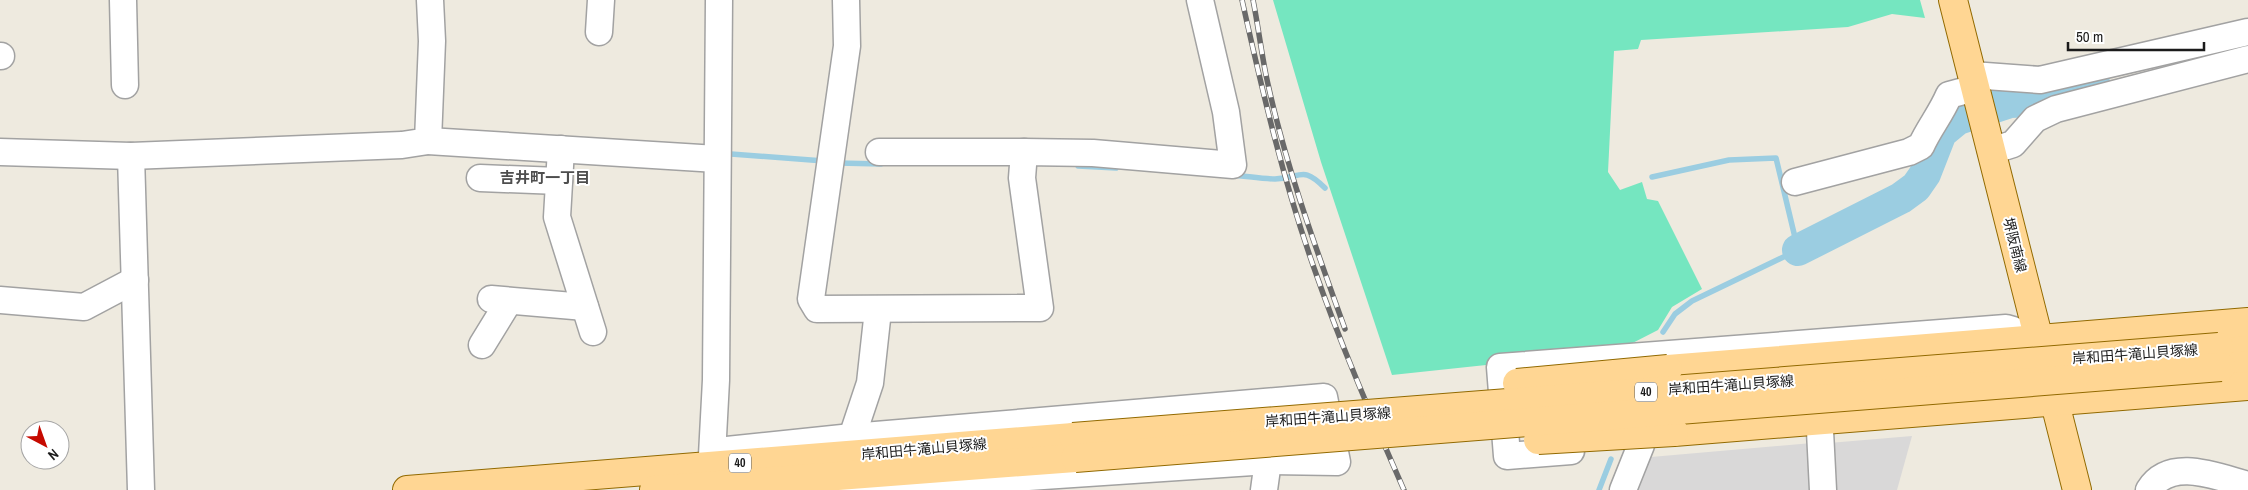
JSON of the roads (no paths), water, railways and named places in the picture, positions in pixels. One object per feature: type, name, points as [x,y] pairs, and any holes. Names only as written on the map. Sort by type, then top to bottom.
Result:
[{"type":"main road","name":"堺阪南線","points":[[1953,0],[2077,490]]},
{"type":"main road","points":[[1365,425],[1476,387],[1668,368],[2248,322]]},
{"type":"main road","name":"岸和田牛滝山貝塚線","points":[[407,490],[712,482],[1079,465],[1365,425],[2220,357],[2248,345]]},
{"type":"main road","name":"岸和田牛滝山貝塚線","points":[[2220,357],[2248,365]]},
{"type":"main road","points":[[1365,425],[1460,444],[1674,432],[2055,403],[2248,386]]},
{"type":"main road","name":"岸和田牛滝山貝塚線","points":[[654,490],[712,482]]},
{"type":"street","points":[[123,0],[125,84]]},
{"type":"street","points":[[428,140],[432,41],[430,0]]},
{"type":"street","points":[[599,32],[601,0]]},
{"type":"street","points":[[712,482],[716,380],[719,0]]},
{"type":"street","points":[[846,0],[847,46],[811,299],[817,309],[1040,308],[1022,178],[1024,152]]},
{"type":"street","points":[[879,152],[1093,153],[1233,165],[1226,112],[1200,0]]},
{"type":"street","points":[[1807,185],[1879,168],[1921,146],[1930,126],[1942,112],[1948,95],[1974,86],[2040,80],[2248,32]]},
{"type":"street","points":[[1989,147],[2013,144],[2035,119],[2056,109],[2248,59]]},
{"type":"street","points":[[0,152],[131,156],[392,146],[428,140],[717,159]]},
{"type":"street","points":[[561,149],[557,217],[593,332]]},
{"type":"street","points":[[131,156],[141,490]]},
{"type":"street","points":[[480,178],[559,181]]},
{"type":"street","points":[[0,300],[84,307],[135,280]]},
{"type":"street","points":[[482,344],[500,300],[585,307]]},
{"type":"street","points":[[852,437],[870,383],[878,310]]},
{"type":"street","points":[[2038,338],[2006,328],[1500,367],[1507,456],[2028,416],[2055,403]]},
{"type":"street","points":[[712,482],[727,450],[852,437],[1324,396],[1337,462],[1079,465],[834,490]]},
{"type":"street","points":[[1239,404],[1264,490]]},
{"type":"street","points":[[1820,431],[1823,490]]},
{"type":"street","points":[[1623,490],[1641,445]]},
{"type":"street","points":[[2149,490],[2152,485],[2168,474],[2186,470],[2248,485]]},
{"type":"waterway","points":[[1798,250],[1901,198],[1916,187],[1925,174],[1941,133],[1958,119],[2010,102],[2035,101],[2095,86]]},
{"type":"waterway","points":[[731,154],[824,161]]},
{"type":"waterway","points":[[1652,177],[1729,160],[1776,158],[1798,250],[1692,301],[1675,314],[1663,332]]},
{"type":"waterway","points":[[838,163],[881,164]]},
{"type":"waterway","points":[[1078,166],[1116,168]]},
{"type":"waterway","points":[[1232,175],[1265,179],[1306,175],[1325,188]]},
{"type":"waterway","points":[[1599,490],[1611,459]]},
{"type":"railway","points":[[1242,0],[1257,67],[1292,202],[1345,352],[1404,490]]},
{"type":"railway","points":[[1253,0],[1273,107],[1291,171],[1345,329]]},
{"type":"district","name":"吉井町一丁目","points":[[545,177]]}]
